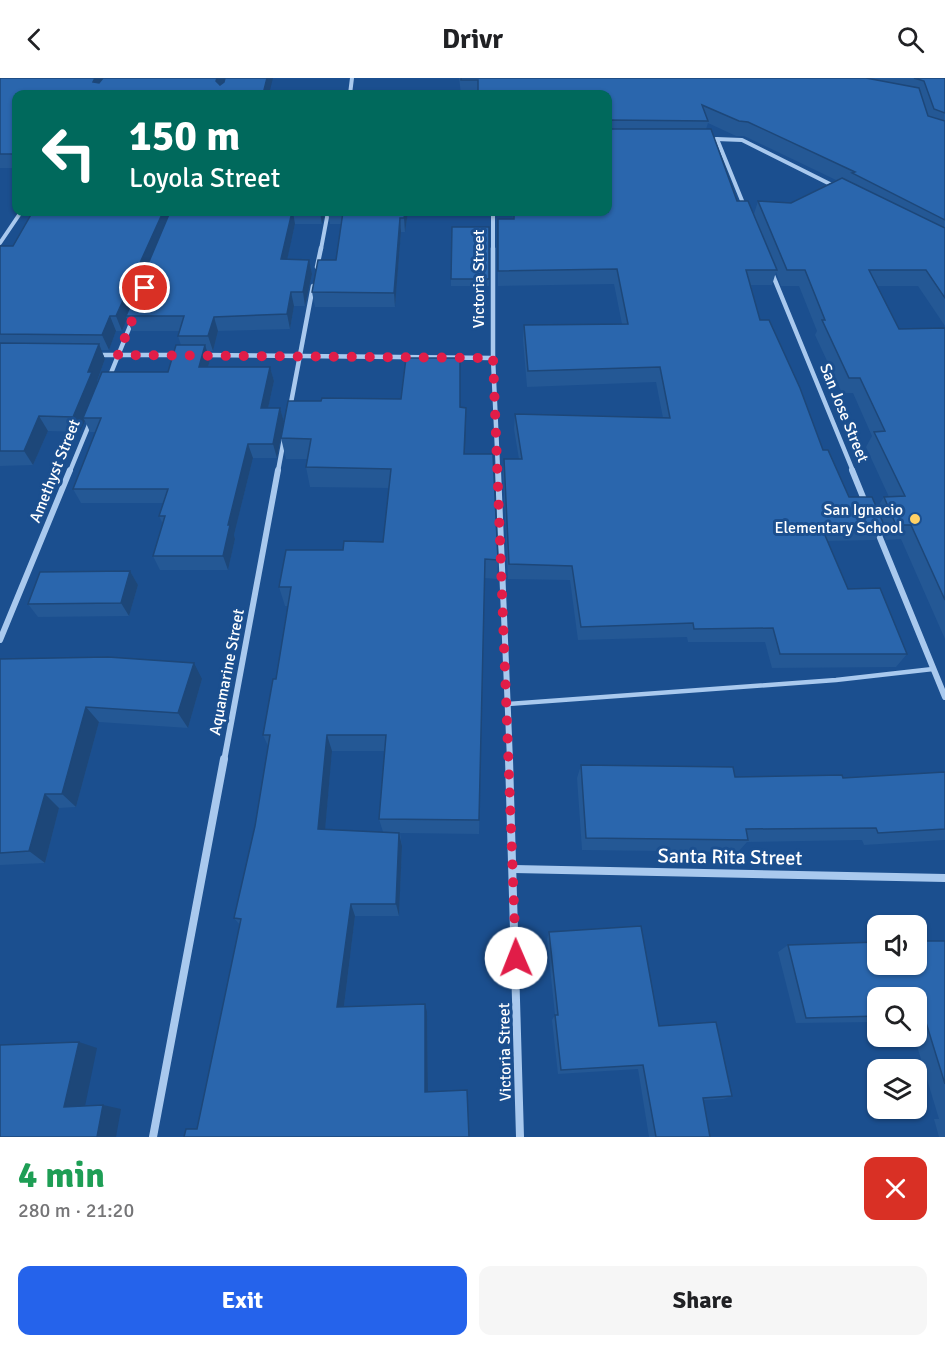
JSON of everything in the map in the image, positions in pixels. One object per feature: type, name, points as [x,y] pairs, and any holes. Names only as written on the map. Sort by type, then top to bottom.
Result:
[{"type":"street","points":[[706,139],[742,140],[841,190]]},
{"type":"street","points":[[717,139],[749,216]]},
{"type":"street","points":[[0,243],[18,216]]},
{"type":"street","points":[[289,413],[327,216]]},
{"type":"street","name":"Victoria Street","points":[[493,216],[493,358],[514,869],[520,1137]]},
{"type":"street","name":"San Jose Street","points":[[771,271],[870,514]]},
{"type":"street","points":[[104,388],[136,311]]},
{"type":"street","points":[[94,355],[186,355]]},
{"type":"street","points":[[198,355],[493,358]]},
{"type":"street","name":"Amethyst Street","points":[[0,640],[95,410]]},
{"type":"street","name":"Aquamarine Street","points":[[153,1137],[287,425]]},
{"type":"street","points":[[875,525],[945,697]]},
{"type":"street","name":"Santa Rita Street","points":[[514,869],[945,878]]},
{"type":"lane","points":[[507,704],[803,682],[933,669]]},
{"type":"building","points":[[0,78],[95,78],[93,82],[99,83],[103,78],[217,78],[216,81],[220,85],[225,78],[267,78],[264,90],[12,90],[12,154],[0,154]]},
{"type":"building","points":[[461,78],[866,78],[919,88],[928,116],[945,121],[945,220],[852,173],[855,172],[748,122],[739,121],[702,105],[708,121],[612,120],[612,90],[478,90],[478,80],[461,80]]},
{"type":"building","points":[[914,78],[945,78],[945,113],[934,109],[924,81]]},
{"type":"building","points":[[612,129],[711,129],[737,201],[748,201],[777,270],[746,270],[760,320],[769,320],[800,388],[823,450],[828,450],[849,497],[872,497],[884,525],[821,526],[848,589],[880,588],[907,654],[780,654],[773,628],[694,629],[693,623],[581,627],[572,566],[509,564],[504,459],[522,459],[515,414],[670,418],[660,367],[528,371],[524,325],[628,324],[617,269],[498,271],[498,219],[514,219],[514,216],[612,216]]},
{"type":"building","points":[[842,178],[945,228],[945,298],[926,270],[869,270],[899,329],[945,328],[945,600],[911,525],[896,525],[884,497],[905,496],[874,432],[885,431],[860,378],[849,378],[822,320],[825,320],[805,270],[787,270],[758,201],[791,203]]},
{"type":"building","points":[[30,216],[161,216],[116,316],[110,316],[102,335],[0,334],[0,246],[13,246]]},
{"type":"building","points":[[168,216],[291,216],[281,259],[309,260],[303,292],[291,292],[287,314],[214,317],[208,336],[178,336],[184,316],[126,316]]},
{"type":"building","points":[[342,216],[404,216],[400,218],[394,293],[312,292],[318,260],[336,260]]},
{"type":"building","points":[[452,227],[489,227],[489,279],[451,279]]},
{"type":"building","points":[[0,343],[99,344],[88,372],[92,372],[73,417],[39,416],[24,451],[0,451]]},
{"type":"building","points":[[176,345],[205,345],[199,367],[270,367],[261,408],[280,408],[273,444],[248,444],[228,525],[230,525],[223,556],[153,556],[165,516],[159,516],[168,489],[73,489],[101,418],[83,418],[102,372],[168,372]]},
{"type":"building","points":[[406,358],[460,358],[460,407],[466,408],[464,454],[493,454],[498,560],[485,559],[479,820],[379,819],[386,735],[327,735],[318,829],[399,833],[396,904],[351,904],[337,1007],[425,1004],[425,1092],[467,1090],[469,1137],[184,1137],[186,1129],[197,1129],[241,919],[234,918],[255,826],[270,735],[263,735],[273,679],[276,679],[291,587],[279,587],[286,550],[343,550],[344,541],[383,542],[391,469],[306,467],[311,439],[281,438],[288,401],[321,401],[322,398],[401,399]]},
{"type":"building","points":[[130,571],[121,603],[28,604],[40,572]]},
{"type":"building","points":[[108,657],[194,663],[178,713],[86,707],[62,794],[45,794],[29,851],[0,853],[0,659]]},
{"type":"building","points":[[581,765],[733,767],[735,777],[842,775],[843,778],[945,772],[945,829],[878,833],[876,828],[746,829],[748,840],[586,838]]},
{"type":"building","points":[[641,926],[659,1026],[716,1022],[732,1096],[703,1098],[710,1137],[656,1137],[643,1065],[561,1070],[549,932]]},
{"type":"building","points":[[927,941],[945,941],[945,1084],[927,1026],[927,987],[867,987],[867,1016],[806,1018],[788,945],[867,942],[867,975],[927,975]]},
{"type":"building","points":[[79,1042],[64,1107],[103,1105],[97,1137],[0,1137],[0,1045]]},
{"type":"place","name":"San Ignacio Elementary School","points":[[915,519]]},
{"type":"route","points":[[145,288],[118,355],[493,358],[516,958]]}]
